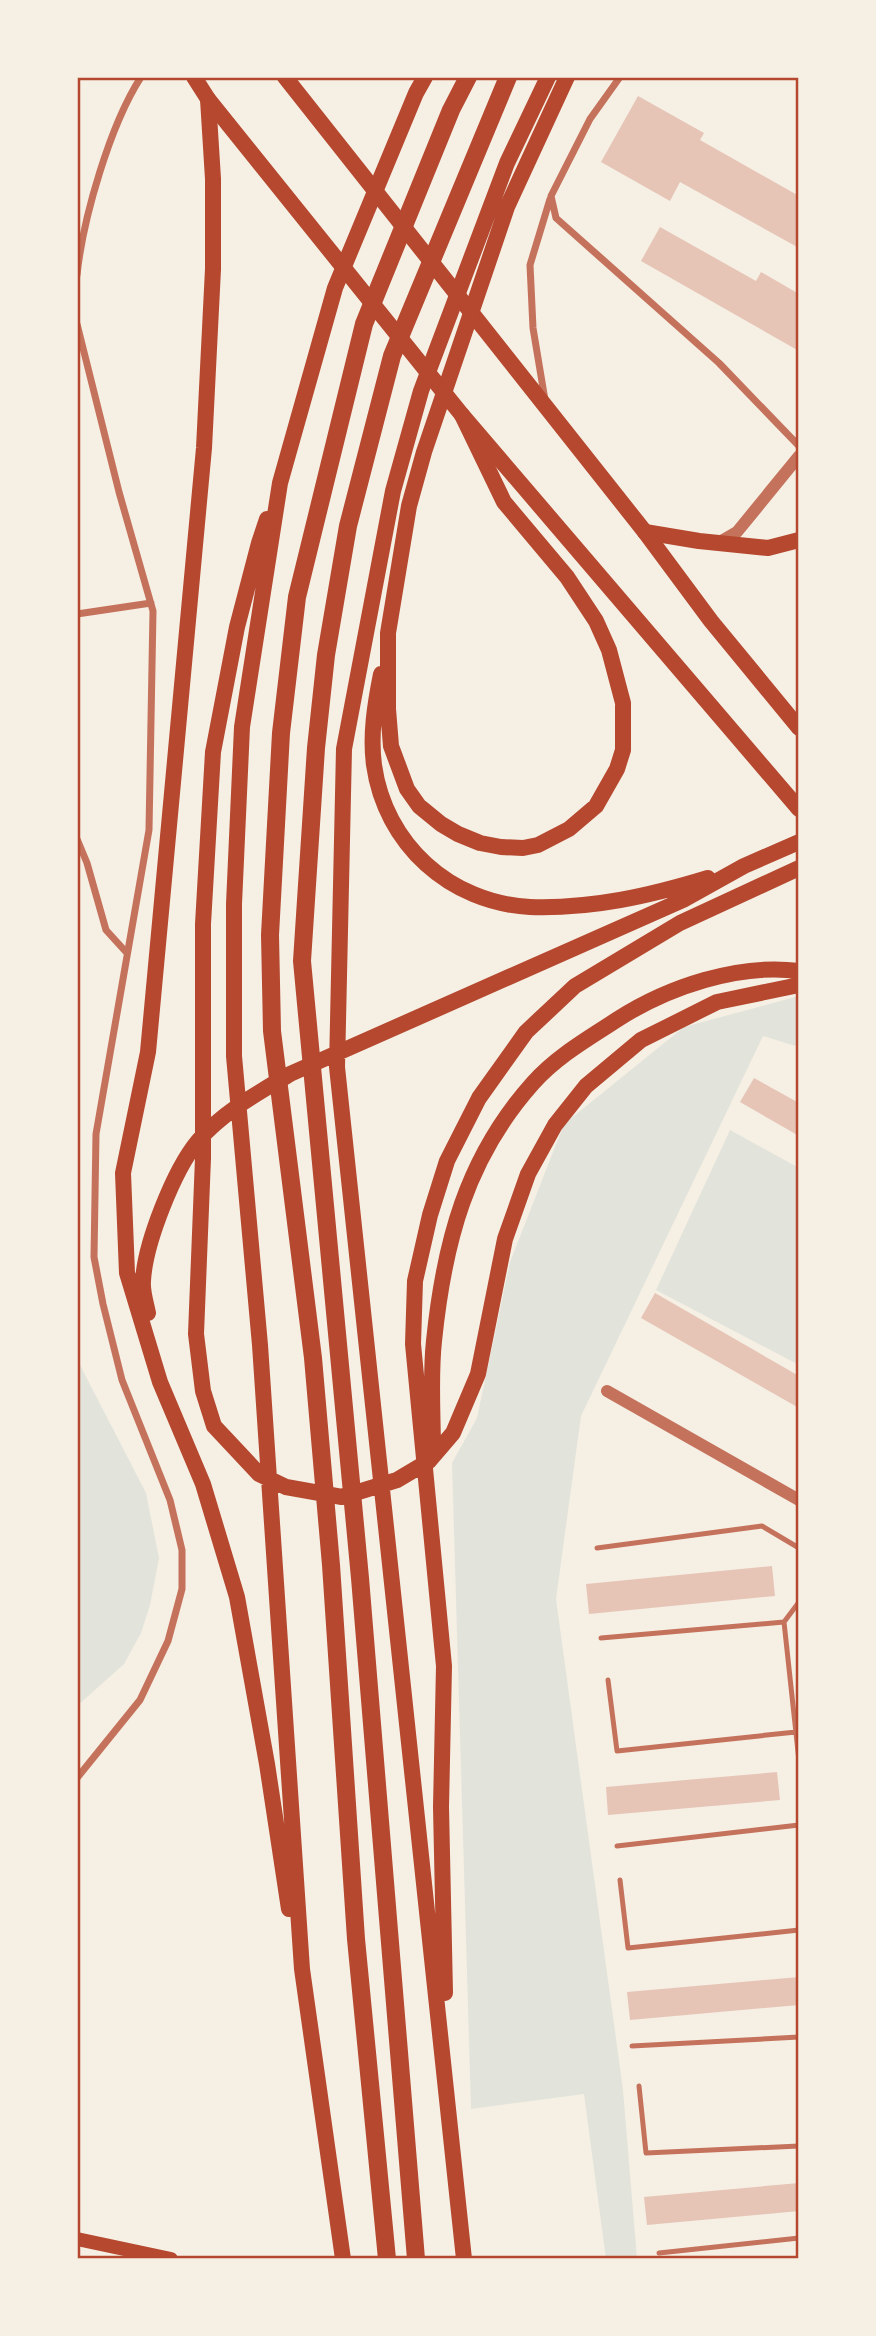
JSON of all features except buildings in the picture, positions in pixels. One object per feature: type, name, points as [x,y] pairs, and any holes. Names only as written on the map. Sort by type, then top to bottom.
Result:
[{"type":"highway","points":[[387,2259],[356,1939],[332,1578],[313,1358],[272,1031],[270,935],[281,733],[298,597],[364,324],[468,77]]},
{"type":"highway","points":[[416,2259],[360,1578],[302,961],[316,748],[326,655],[348,526],[392,356],[508,77]]},
{"type":"main road","points":[[194,77],[208,99],[462,415],[799,809]]},
{"type":"main road","points":[[285,77],[645,532],[711,621],[799,728]]},
{"type":"main road","points":[[425,77],[335,288],[280,483],[259,543],[237,627],[213,752],[204,924],[203,1158],[196,1334],[203,1391],[214,1426],[259,1474],[286,1487],[342,1497],[397,1480],[429,1461],[453,1433],[478,1374],[505,1239],[528,1174],[555,1125],[586,1086],[641,1040],[717,1002],[799,985]]},
{"type":"main road","points":[[464,2259],[337,1067],[344,749],[393,491],[421,391],[507,163],[548,77]]},
{"type":"main road","points":[[567,77],[507,207],[424,452],[409,506],[376,698],[373,738],[378,787],[388,814],[417,858],[438,875],[465,891],[493,901],[527,907],[598,905],[651,895],[744,866]]},
{"type":"main road","points":[[208,99],[214,178],[204,448],[148,1052],[123,1173],[127,1273],[160,1382],[203,1484],[237,1597],[267,1764],[290,1915],[302,1969],[343,2253]]},
{"type":"main road","points":[[388,633],[391,746],[407,789],[419,806],[441,824],[480,843],[523,848],[538,845],[569,829],[596,806],[617,769],[623,750],[622,703],[609,650],[596,621],[567,577],[505,502],[462,415]]},
{"type":"main road","points":[[280,483],[242,727],[234,904],[234,1056],[260,1345],[302,1969]]},
{"type":"main road","points":[[645,532],[768,548],[799,540]]},
{"type":"main road","points":[[160,1382],[143,1283],[151,1241],[178,1171],[199,1140],[237,1106],[290,1074],[682,900],[744,866],[799,842]]},
{"type":"main road","points":[[448,2104],[441,1807],[444,1666],[413,1344],[415,1281],[430,1215],[447,1161],[479,1098],[526,1032],[575,986],[680,923],[799,868]]},
{"type":"main road","points":[[432,1542],[433,1342],[452,1230],[473,1172],[500,1126],[534,1082],[574,1047],[647,1000],[730,973],[776,968],[799,971]]},
{"type":"main road","points":[[77,2239],[171,2259]]},
{"type":"street","points":[[77,275],[80,245],[102,170],[128,98],[141,77]]},
{"type":"street","points":[[547,407],[533,328],[530,265],[551,196],[590,119],[620,77]]},
{"type":"street","points":[[551,196],[556,218],[719,363],[799,446]]},
{"type":"street","points":[[77,324],[119,492],[153,611],[149,830],[96,1134],[94,1257],[122,1380],[152,1449],[170,1500],[181,1550],[182,1589],[168,1641],[140,1700],[77,1778]]},
{"type":"street","points":[[718,543],[737,532],[799,456]]},
{"type":"street","points":[[77,614],[151,603]]},
{"type":"street","points":[[77,839],[87,863],[106,930],[126,952]]},
{"type":"street","points":[[607,1391],[799,1500]]},
{"type":"lane","points":[[597,1548],[762,1527],[799,1548]]},
{"type":"lane","points":[[799,1602],[784,1622],[799,1761]]},
{"type":"lane","points":[[601,1638],[784,1622]]},
{"type":"lane","points":[[608,1680],[617,1751],[796,1732]]},
{"type":"lane","points":[[617,1846],[799,1825]]},
{"type":"lane","points":[[620,1880],[628,1948],[799,1930]]},
{"type":"lane","points":[[632,2046],[799,2037]]},
{"type":"lane","points":[[639,2085],[646,2153],[799,2146]]},
{"type":"lane","points":[[659,2253],[799,2238]]},
{"type":"shaded area","points":[[799,996],[799,1047],[763,1036],[581,1416],[556,1599],[623,2090],[637,2259],[606,2259],[584,2094],[471,2109],[452,1463],[477,1418],[510,1262],[564,1124],[684,1027]]},
{"type":"shaded area","points":[[730,1130],[799,1168],[799,1365],[656,1290]]},
{"type":"shaded area","points":[[77,1355],[146,1493],[159,1558],[150,1605],[141,1633],[124,1664],[77,1706]]}]
